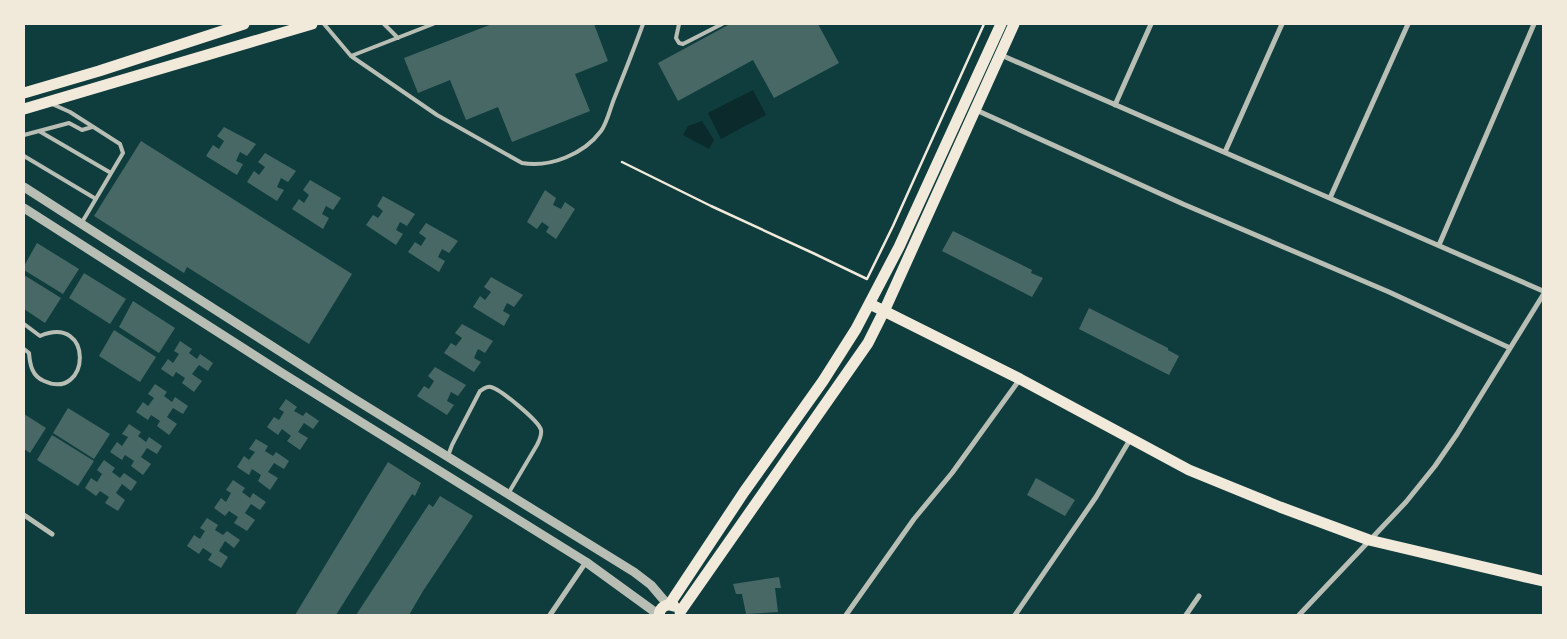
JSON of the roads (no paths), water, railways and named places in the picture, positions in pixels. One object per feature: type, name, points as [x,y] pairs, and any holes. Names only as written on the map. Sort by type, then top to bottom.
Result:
[{"type":"main road","points":[[24,92],[99,71],[244,24]]},
{"type":"main road","points":[[24,109],[312,24]]},
{"type":"main road","points":[[668,605],[744,492],[823,381],[856,329],[899,246],[1001,24]]},
{"type":"main road","points":[[659,615],[661,608],[668,605],[675,606],[680,615],[868,343],[1014,24]]},
{"type":"main road","points":[[870,304],[1020,379],[1189,470],[1280,507],[1369,540],[1543,581]]},
{"type":"street","points":[[1115,105],[1151,24]]},
{"type":"street","points":[[1225,152],[1282,24]]},
{"type":"street","points":[[1330,198],[1408,24]]},
{"type":"street","points":[[1439,245],[1534,24]]},
{"type":"street","points":[[989,50],[1439,245],[1543,293],[1457,434],[1435,466],[1406,502],[1299,615]]},
{"type":"street","points":[[964,105],[1183,204],[1389,292],[1510,348]]},
{"type":"street","points":[[24,187],[270,345],[634,572],[651,585],[668,605]]},
{"type":"street","points":[[24,210],[586,562],[659,615]]},
{"type":"street","points":[[260,359],[270,345]]},
{"type":"street","points":[[846,615],[914,519],[952,473],[1020,379]]},
{"type":"street","points":[[1015,615],[1096,497],[1131,438]]},
{"type":"street","points":[[24,515],[52,534]]},
{"type":"street","points":[[550,615],[586,562]]},
{"type":"street","points":[[1186,615],[1199,596]]},
{"type":"lane","points":[[324,24],[351,56],[437,115],[522,163],[538,164],[567,157],[587,146],[602,130],[644,24]]},
{"type":"lane","points":[[384,24],[398,38]]},
{"type":"lane","points":[[351,56],[433,24]]},
{"type":"lane","points":[[679,24],[676,38],[679,43],[683,44],[722,24]]},
{"type":"lane","points":[[42,103],[61,107],[120,144],[122,148],[123,153],[80,224]]},
{"type":"lane","points":[[24,134],[69,123],[82,130],[92,127]]},
{"type":"lane","points":[[39,130],[111,173]]},
{"type":"lane","points":[[24,156],[96,199]]},
{"type":"lane","points":[[24,324],[40,336],[48,332],[59,332],[72,338],[80,349],[81,361],[78,371],[72,378],[62,384],[50,384],[38,379],[30,367],[29,353],[24,349]]},
{"type":"lane","points":[[448,456],[480,391],[492,387],[522,409],[537,423],[541,430],[537,445],[508,494]]},
{"type":"water","points":[[753,90],[766,115],[721,139],[708,113]]},
{"type":"water","points":[[702,121],[714,140],[709,149],[683,135],[688,126]]}]
